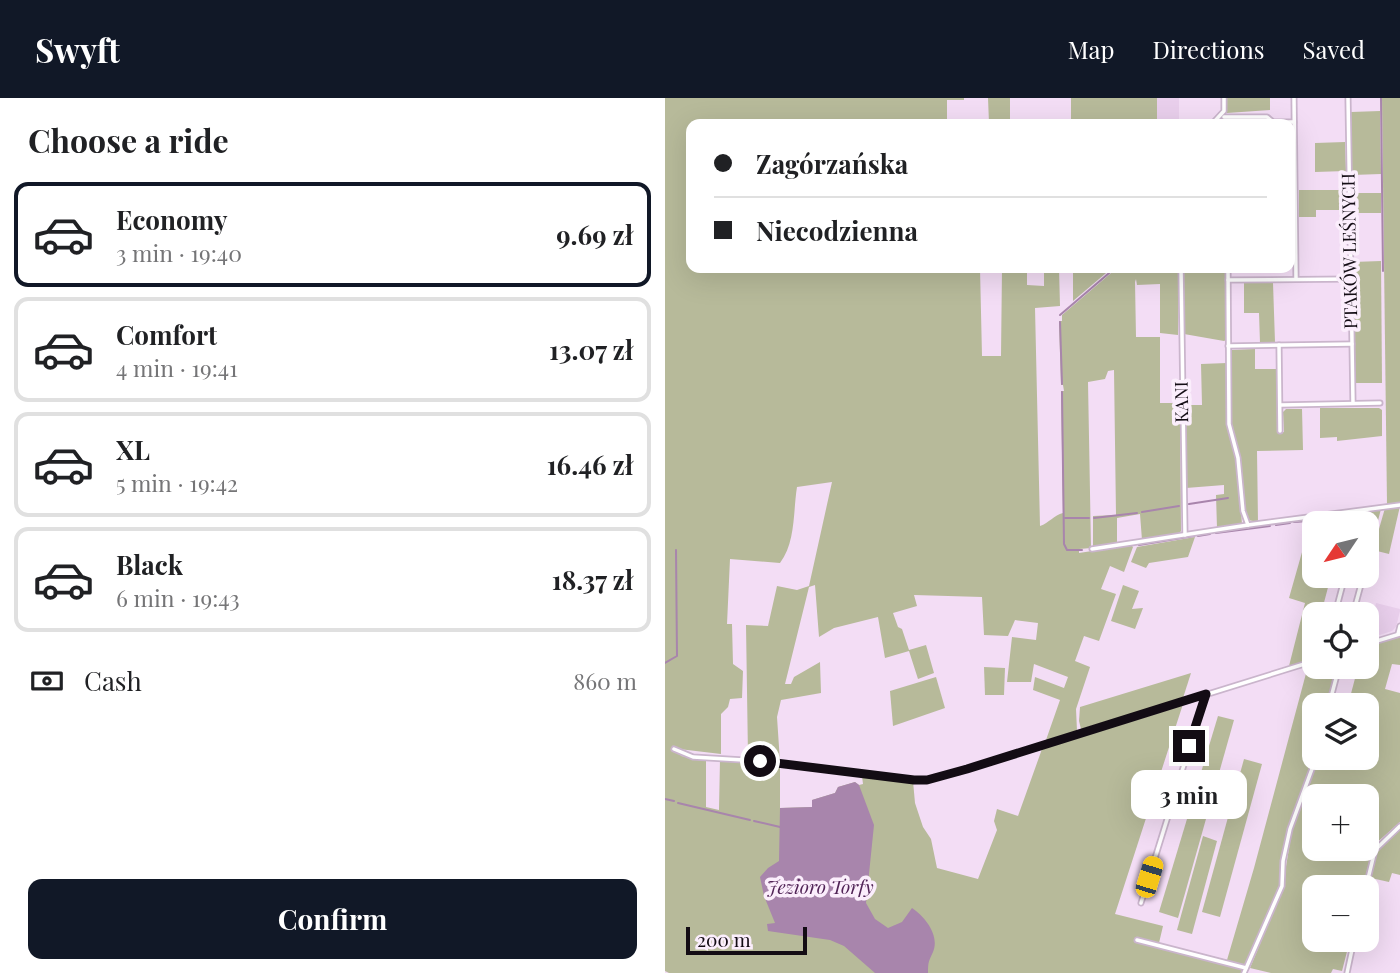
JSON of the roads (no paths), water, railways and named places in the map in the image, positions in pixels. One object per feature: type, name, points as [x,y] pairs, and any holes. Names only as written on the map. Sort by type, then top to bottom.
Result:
[{"type":"street","points":[[1224,98],[1224,119]]},
{"type":"street","points":[[1294,98],[1295,119]]},
{"type":"street","name":"PTAKÓW LEŚNYCH","points":[[1347,98],[1353,403]]},
{"type":"street","points":[[1219,119],[1224,115],[1269,119]]},
{"type":"street","points":[[1295,122],[1296,279]]},
{"type":"street","name":"KANI","points":[[1181,273],[1185,536]]},
{"type":"street","points":[[1228,273],[1229,424],[1238,458],[1243,512],[1248,525]]},
{"type":"street","points":[[1228,280],[1350,278]]},
{"type":"street","points":[[1228,346],[1352,344]]},
{"type":"street","points":[[1279,345],[1280,431]]},
{"type":"street","points":[[1281,405],[1380,402]]},
{"type":"street","points":[[1092,549],[1400,505]]},
{"type":"street","points":[[1379,640],[1399,634],[1400,626]]},
{"type":"street","points":[[674,749],[693,757],[760,761],[927,780],[1302,665]]},
{"type":"street","points":[[1141,903],[1206,694]]},
{"type":"street","points":[[1137,940],[1245,971],[1282,886],[1283,860],[1290,829],[1312,770]]},
{"type":"street","points":[[1369,875],[1375,850],[1400,825]]},
{"type":"street","points":[[1347,973],[1351,952]]},
{"type":"water","name":"Jezioro Torfy","points":[[855,782],[859,785],[874,825],[866,903],[875,919],[888,928],[902,922],[912,908],[922,916],[935,939],[928,973],[875,973],[844,946],[830,940],[768,931],[767,924],[775,923],[760,877],[779,861],[780,808],[812,807],[812,800],[835,793],[838,787]]},
{"type":"waterway","points":[[1381,98],[1383,271]]},
{"type":"waterway","points":[[1060,315],[1109,273]]},
{"type":"waterway","points":[[1060,322],[1062,384]]},
{"type":"waterway","points":[[1062,392],[1064,544],[1067,550],[1082,550]]},
{"type":"waterway","points":[[1189,504],[1228,498]]},
{"type":"waterway","points":[[1142,512],[1179,506]]},
{"type":"waterway","points":[[1094,518],[1137,513]]},
{"type":"waterway","points":[[1065,518],[1089,518]]},
{"type":"waterway","points":[[1294,522],[1302,521]]},
{"type":"waterway","points":[[1276,525],[1290,523]]},
{"type":"waterway","points":[[1216,533],[1270,526]]},
{"type":"waterway","points":[[1198,536],[1210,534]]},
{"type":"waterway","points":[[1139,545],[1194,536]]},
{"type":"waterway","points":[[665,663],[677,656],[676,550]]},
{"type":"waterway","points":[[665,799],[674,801]]},
{"type":"waterway","points":[[678,803],[750,820]]},
{"type":"waterway","points":[[754,821],[780,827]]}]
